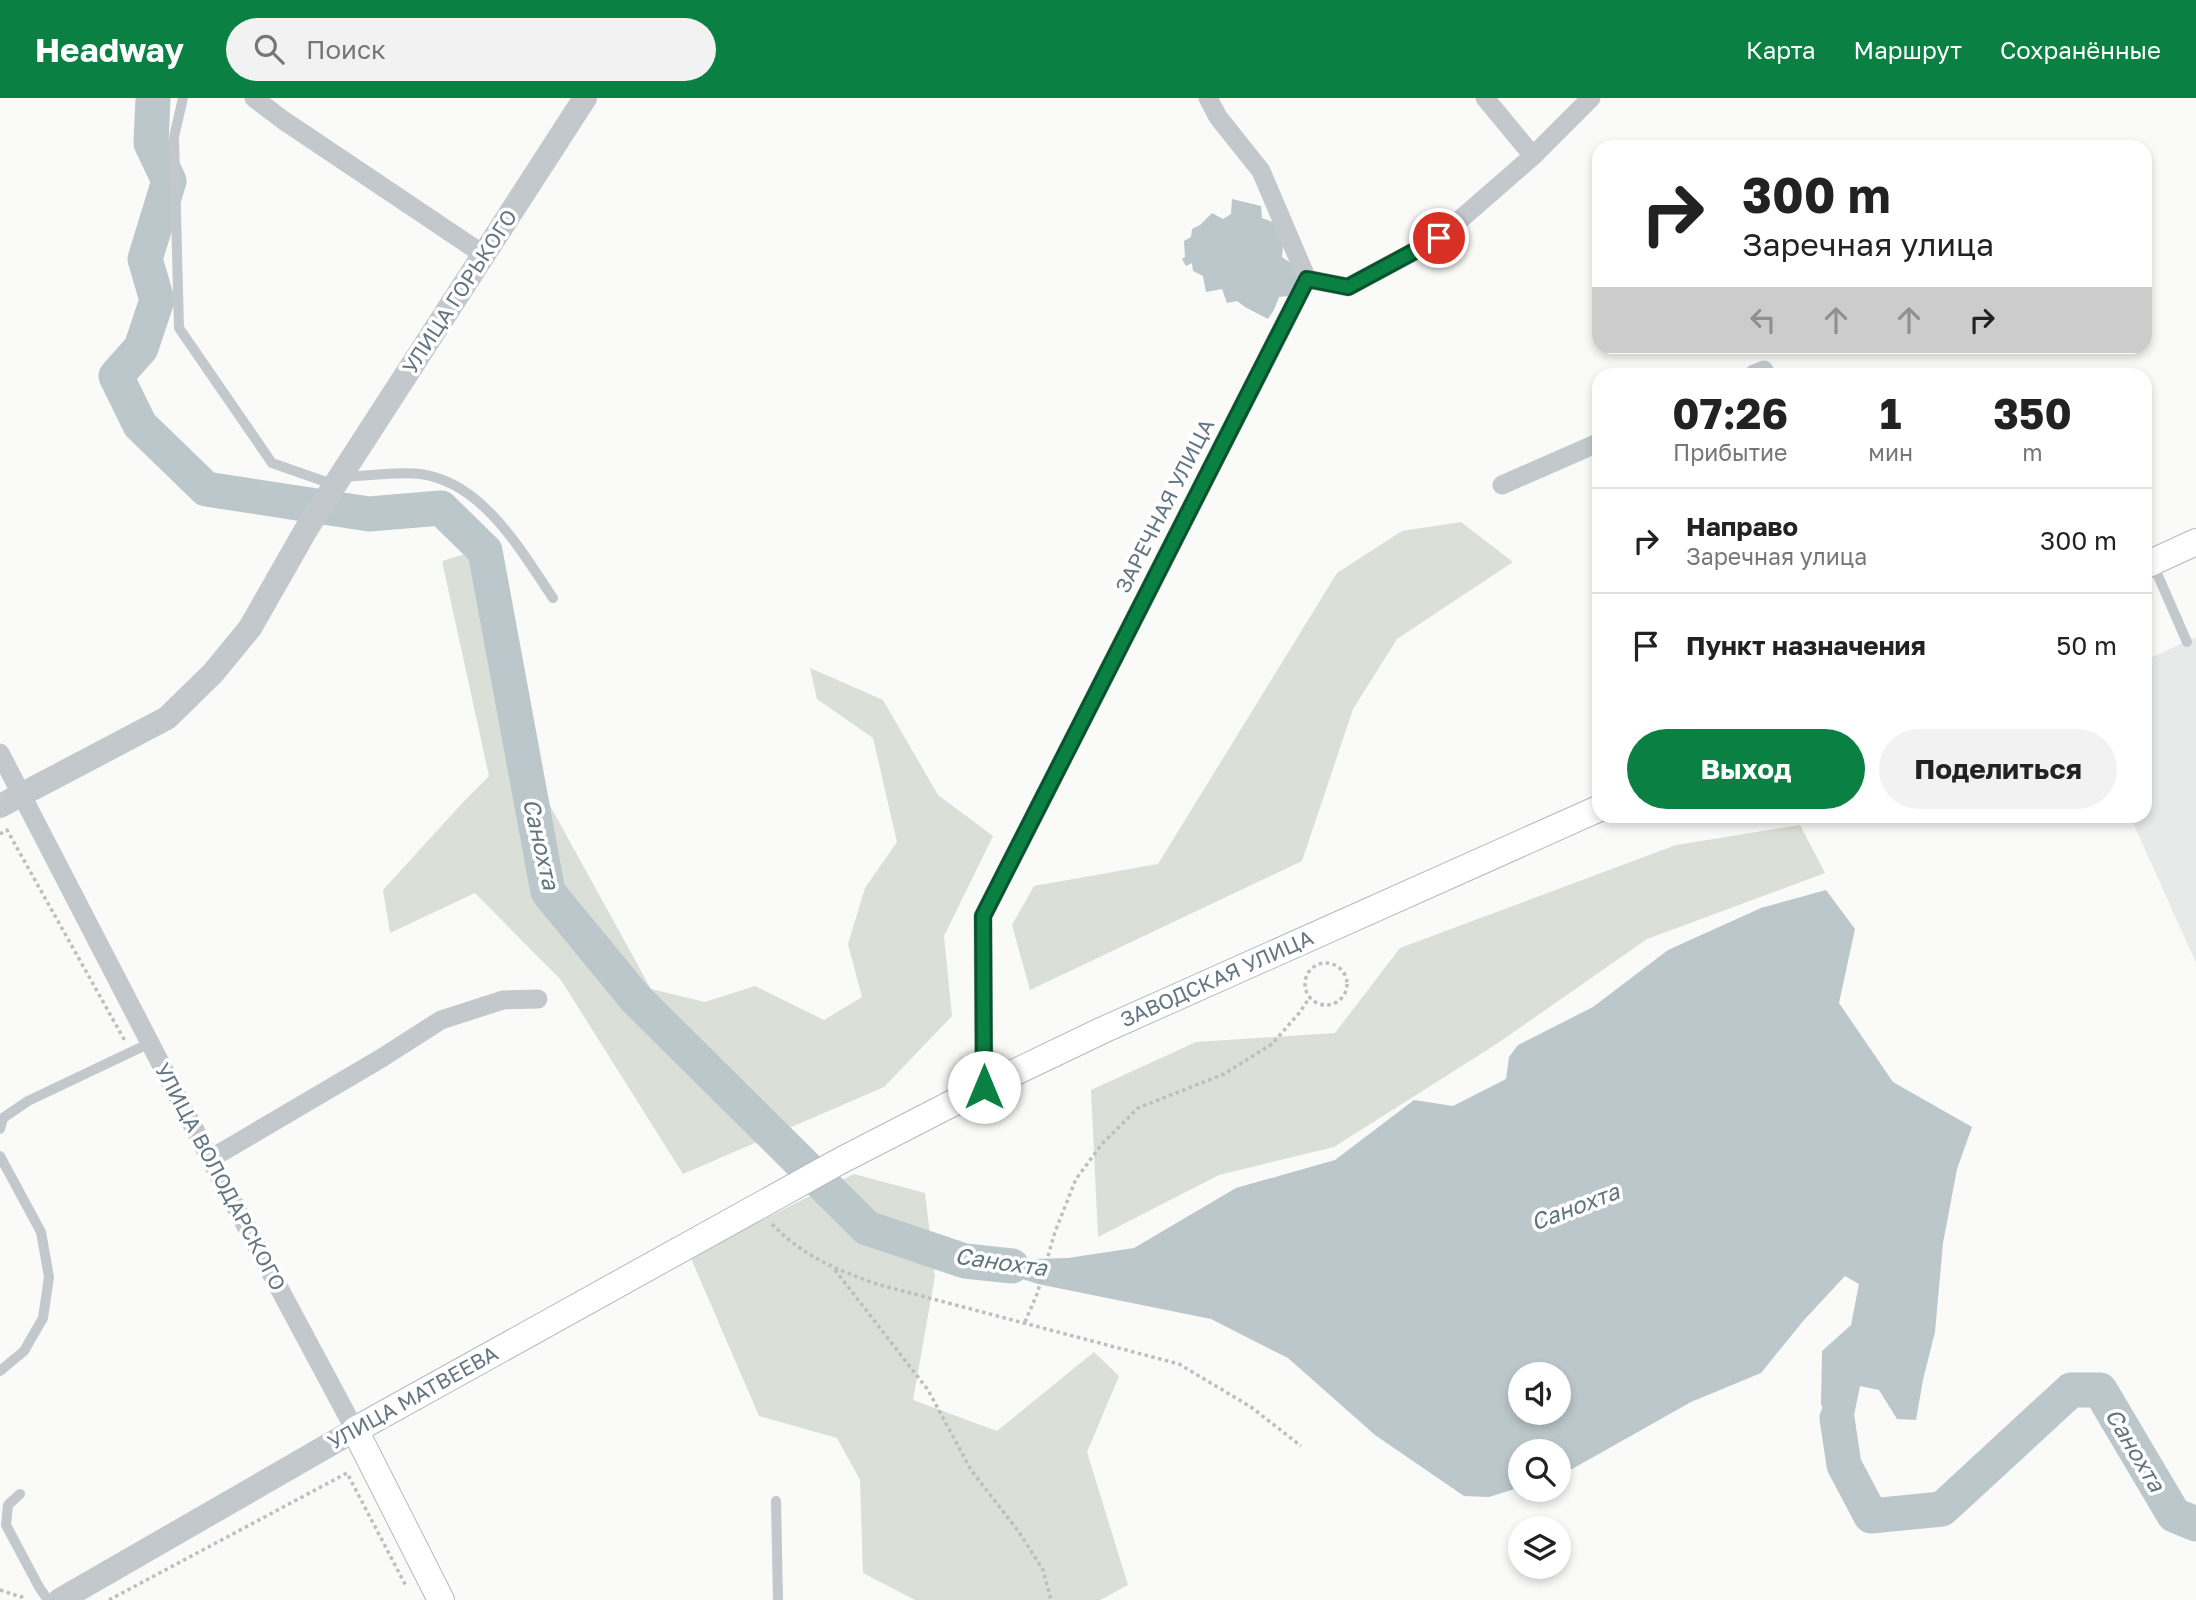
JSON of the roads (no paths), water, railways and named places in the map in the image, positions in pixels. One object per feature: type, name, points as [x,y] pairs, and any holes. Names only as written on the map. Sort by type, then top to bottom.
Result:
[{"type":"main road","points":[[2152,562],[2196,542]]},
{"type":"main road","name":"ЗАВОДСКАЯ УЛИЦА","points":[[840,1161],[1115,1024],[1592,812]]},
{"type":"main road","name":"УЛИЦА МАТВЕЕВА","points":[[355,1430],[840,1161]]},
{"type":"main road","name":"УЛИЦА ВОЛОДАРСКОГО","points":[[355,1430],[441,1600]]},
{"type":"street","points":[[254,98],[484,255]]},
{"type":"street","name":"УЛИЦА ГОРЬКОГО","points":[[10,801],[167,718],[213,673],[250,628],[307,528],[585,98]]},
{"type":"street","points":[[1208,98],[1218,117],[1261,171],[1307,279],[1348,287],[1439,238],[1533,156],[1591,98]]},
{"type":"street","points":[[1485,98],[1533,156]]},
{"type":"street","name":"ЗАРЕЧНАЯ УЛИЦА","points":[[984,1087],[983,916],[1307,279]]},
{"type":"street","points":[[1502,485],[1592,446]]},
{"type":"street","name":"УЛИЦА ВОЛОДАРСКОГО","points":[[0,753],[10,801],[150,1043],[355,1430]]},
{"type":"street","points":[[210,1159],[441,1020],[503,1000],[538,999]]},
{"type":"street","name":"УЛИЦА МАТВЕЕВА","points":[[60,1600],[355,1430]]},
{"type":"lane","points":[[183,98],[174,137],[179,328],[272,463],[338,481],[420,474],[455,484],[500,521],[553,598]]},
{"type":"lane","points":[[2152,569],[2187,642]]},
{"type":"lane","points":[[0,1129],[3,1118],[28,1101],[150,1043]]},
{"type":"lane","points":[[0,1156],[41,1232],[49,1277],[43,1318],[24,1351],[0,1371]]},
{"type":"lane","points":[[20,1494],[4,1503],[6,1525],[48,1600]]},
{"type":"lane","points":[[776,1501],[778,1600]]},
{"type":"water","points":[[1232,199],[1261,206],[1262,218],[1273,222],[1283,246],[1282,257],[1292,264],[1298,274],[1295,286],[1288,296],[1279,297],[1268,319],[1237,301],[1227,303],[1222,289],[1206,292],[1203,276],[1193,271],[1192,263],[1186,266],[1182,259],[1185,257],[1184,241],[1191,237],[1192,229],[1212,213],[1223,219],[1231,214]]},
{"type":"water","points":[[1826,890],[1855,929],[1839,1003],[1893,1082],[1972,1127],[1957,1169],[1943,1243],[1935,1332],[1916,1420],[1897,1419],[1879,1390],[1860,1386],[1844,1465],[1821,1404],[1822,1351],[1851,1325],[1859,1284],[1845,1276],[1804,1320],[1761,1373],[1691,1402],[1571,1470],[1571,1439],[1508,1439],[1508,1491],[1489,1497],[1464,1496],[1375,1435],[1288,1358],[1211,1319],[1038,1284],[965,1261],[1068,1258],[1134,1248],[1236,1188],[1335,1160],[1414,1100],[1453,1106],[1506,1079],[1509,1057],[1518,1045],[1593,1007],[1668,950],[1761,908]]},
{"type":"waterway","name":"Санохта","points":[[153,98],[151,143],[169,181],[145,259],[157,300],[141,348],[116,376],[140,425],[206,489],[369,514],[441,508],[485,551],[548,892],[635,998],[867,1228],[965,1261],[1012,1266]]},
{"type":"waterway","name":"Санохта","points":[[1837,1418],[1844,1465],[1871,1516],[1942,1509],[2071,1390],[2100,1390],[2174,1515],[2196,1524]]}]
